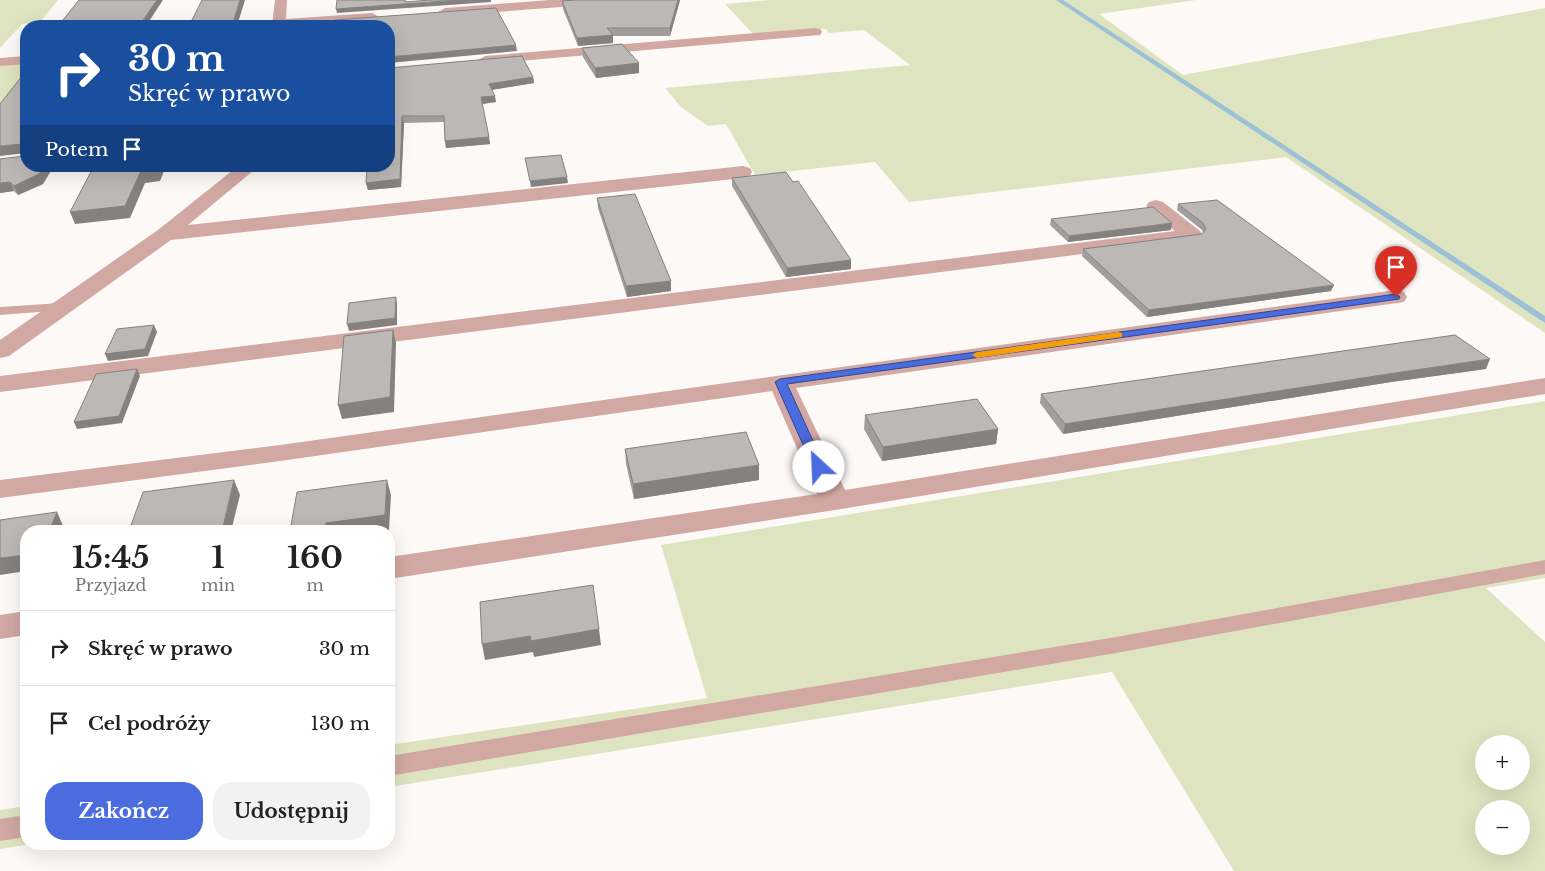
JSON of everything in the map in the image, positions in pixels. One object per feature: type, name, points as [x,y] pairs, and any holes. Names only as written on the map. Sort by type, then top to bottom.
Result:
[{"type":"street","points":[[434,12],[600,0]]},
{"type":"street","points":[[280,20],[284,5]]},
{"type":"street","points":[[338,20],[386,16]]},
{"type":"street","points":[[468,61],[815,32]]},
{"type":"street","points":[[0,62],[20,60]]},
{"type":"street","points":[[0,351],[165,234],[242,172]]},
{"type":"street","points":[[165,234],[743,172]]},
{"type":"street","points":[[0,384],[1192,235],[1156,206]]},
{"type":"street","points":[[0,489],[280,453],[1396,297]]},
{"type":"street","points":[[780,382],[835,501]]},
{"type":"street","points":[[395,567],[835,501],[1545,386]]},
{"type":"street","points":[[0,627],[20,624]]},
{"type":"lane","points":[[0,311],[60,307]]},
{"type":"lane","points":[[395,765],[1116,645],[1545,567]]},
{"type":"lane","points":[[0,830],[20,827]]},
{"type":"green space","points":[[0,0],[58,0],[42,20],[20,20],[20,26],[0,48]]},
{"type":"green space","points":[[771,0],[1196,0],[1099,14],[1183,75],[1545,8],[1545,333],[1286,157],[909,202],[875,162],[755,175],[726,124],[708,126],[681,107],[665,88],[910,65],[864,30],[829,33],[826,29],[754,35],[725,4]]},
{"type":"green space","points":[[20,62],[20,83],[0,108],[0,64]]},
{"type":"green space","points":[[1545,401],[1545,578],[1486,588],[1545,642],[1545,871],[1234,871],[1112,672],[395,786],[395,744],[707,698],[661,545]]},
{"type":"green space","points":[[20,807],[20,846],[0,849],[0,810]]},
{"type":"building","points":[[79,0],[157,0],[143,20],[63,20]]},
{"type":"building","points":[[202,0],[240,0],[234,20],[192,20]]},
{"type":"building","points":[[337,0],[405,0],[405,2],[459,0],[336,9]]},
{"type":"building","points":[[678,0],[670,28],[607,28],[613,35],[577,38],[562,1]]},
{"type":"building","points":[[496,8],[516,45],[395,56],[395,20],[335,20]]},
{"type":"building","points":[[622,44],[639,63],[595,68],[582,48]]},
{"type":"building","points":[[522,56],[533,77],[489,84],[495,96],[481,97],[489,137],[445,141],[444,116],[402,116],[400,179],[366,183],[367,172],[395,172],[395,67]]},
{"type":"building","points":[[20,79],[20,144],[0,146],[0,104]]},
{"type":"building","points":[[561,155],[567,177],[530,181],[525,158]]},
{"type":"building","points":[[20,156],[20,172],[40,172],[14,186],[10,182],[0,183],[0,159]]},
{"type":"building","points":[[91,172],[141,172],[125,206],[70,212]]},
{"type":"building","points":[[786,172],[793,182],[798,181],[851,260],[787,268],[732,178]]},
{"type":"building","points":[[635,194],[671,281],[626,286],[597,198]]},
{"type":"building","points":[[1217,200],[1334,285],[1149,310],[1083,249],[1202,234],[1206,229],[1203,223],[1178,204]]},
{"type":"building","points":[[1153,207],[1172,223],[1069,236],[1051,219]]},
{"type":"building","points":[[396,297],[395,318],[347,324],[349,303]]},
{"type":"building","points":[[154,325],[145,349],[105,354],[117,329]]},
{"type":"building","points":[[393,330],[390,397],[338,405],[344,336]]},
{"type":"building","points":[[1455,335],[1490,359],[1065,424],[1041,394]]},
{"type":"building","points":[[137,369],[119,416],[74,422],[96,374]]},
{"type":"building","points":[[977,399],[998,429],[883,447],[865,415]]},
{"type":"building","points":[[746,432],[759,465],[633,484],[625,449]]},
{"type":"building","points":[[234,480],[223,525],[131,525],[143,492]]},
{"type":"building","points":[[387,480],[385,515],[326,523],[326,525],[291,525],[297,492]]},
{"type":"building","points":[[57,512],[52,525],[20,525],[20,556],[0,558],[0,520]]},
{"type":"building","points":[[593,585],[599,629],[531,641],[530,636],[482,644],[480,602]]},
{"type":"waterway","points":[[1059,0],[1545,320]]},
{"type":"slow traffic","points":[[977,355],[1118,335]]},
{"type":"route","points":[[819,467],[780,382],[1396,297]]}]
